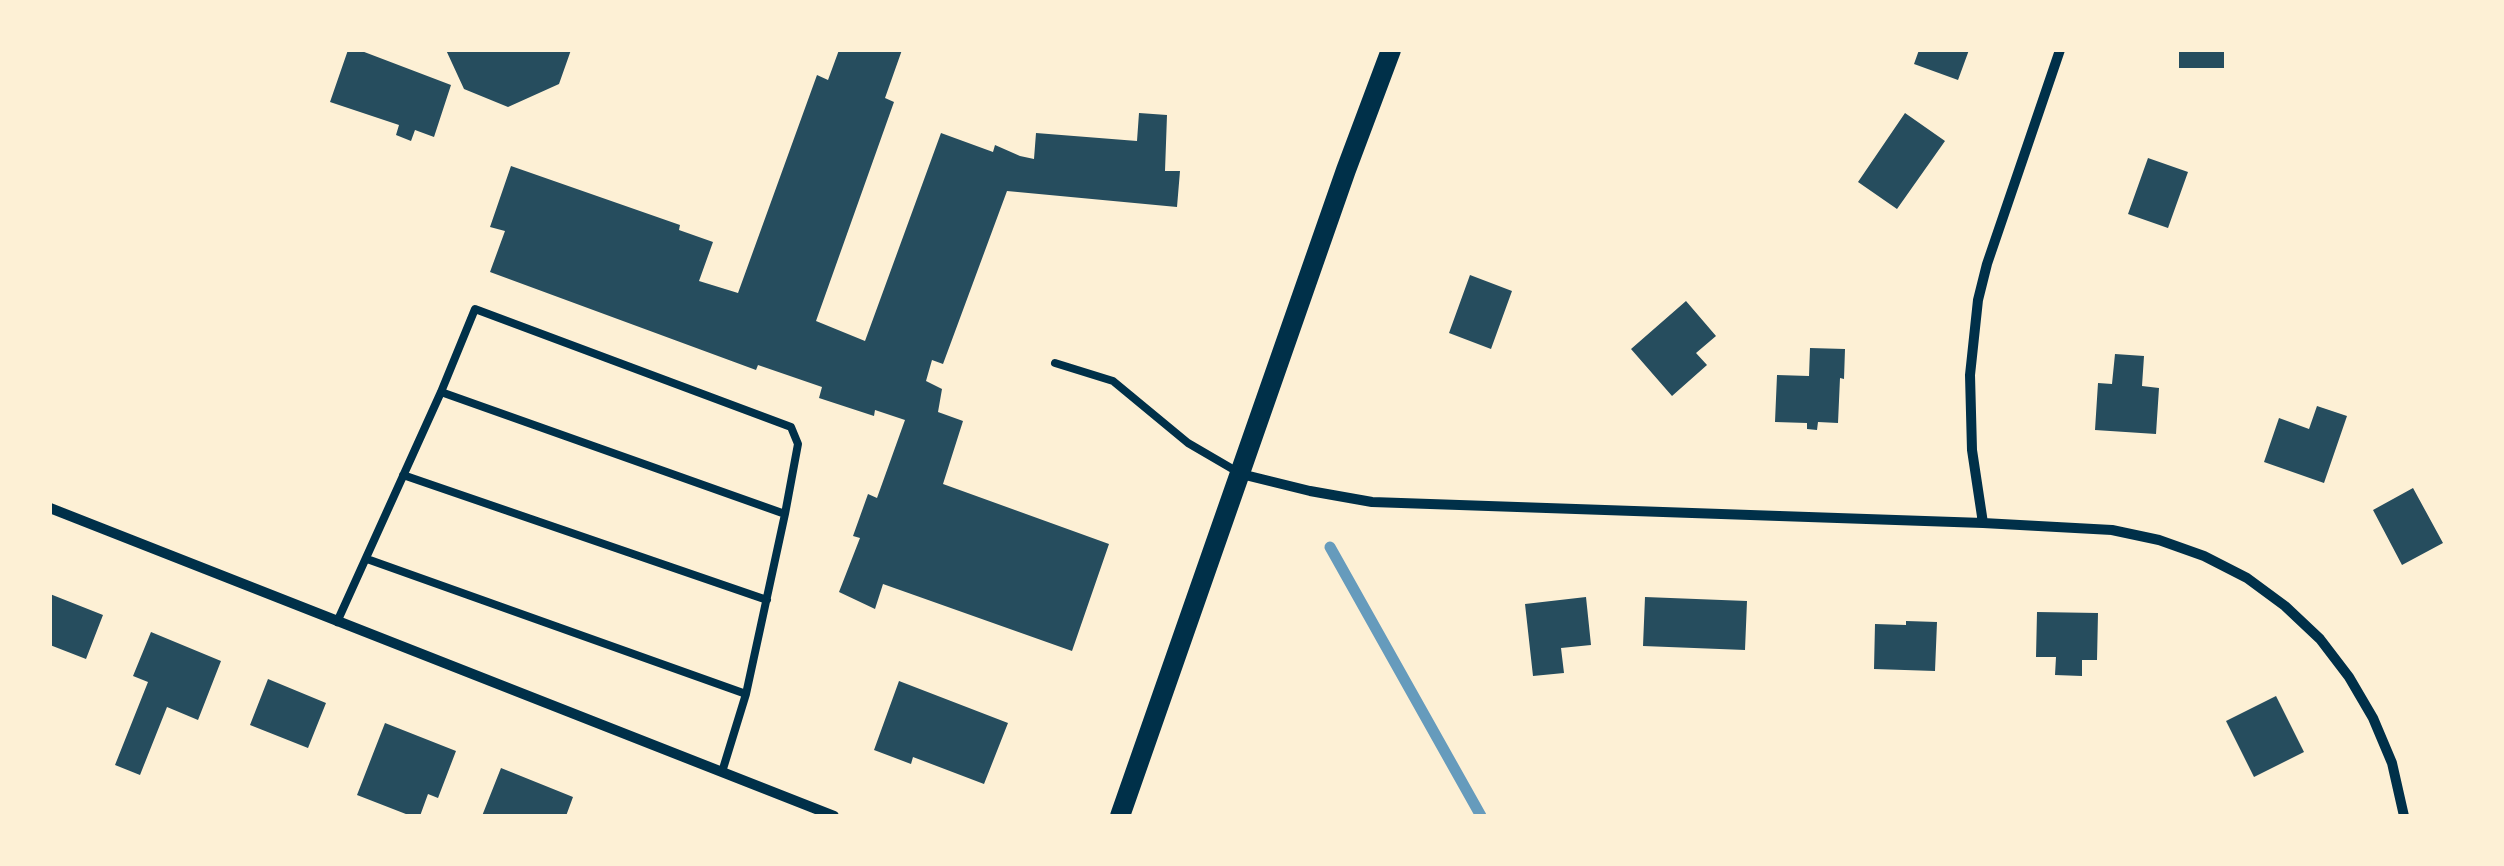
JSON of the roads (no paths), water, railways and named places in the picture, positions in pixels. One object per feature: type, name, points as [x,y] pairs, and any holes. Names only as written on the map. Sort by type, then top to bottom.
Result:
[{"type":"main road","points":[[1120,816],[1391,50]]},
{"type":"street","points":[[1982,524],[1972,450],[1970,375],[1978,300],[2060,50]]},
{"type":"street","points":[[1240,474],[1372,502],[2112,530],[2159,540],[2204,556],[2246,578],[2285,606],[2320,639],[2374,718],[2392,762],[2404,816]]},
{"type":"street","points":[[50,508],[834,816]]},
{"type":"lane","points":[[337,622],[475,308],[791,427],[798,444],[767,600],[746,694],[722,772]]},
{"type":"lane","points":[[1054,364],[1113,381],[1188,442],[1240,474]]},
{"type":"lane","points":[[441,392],[784,514]]},
{"type":"lane","points":[[403,475],[767,600]]},
{"type":"lane","points":[[367,559],[746,694]]},
{"type":"waterway","points":[[1330,547],[1481,816]]}]
